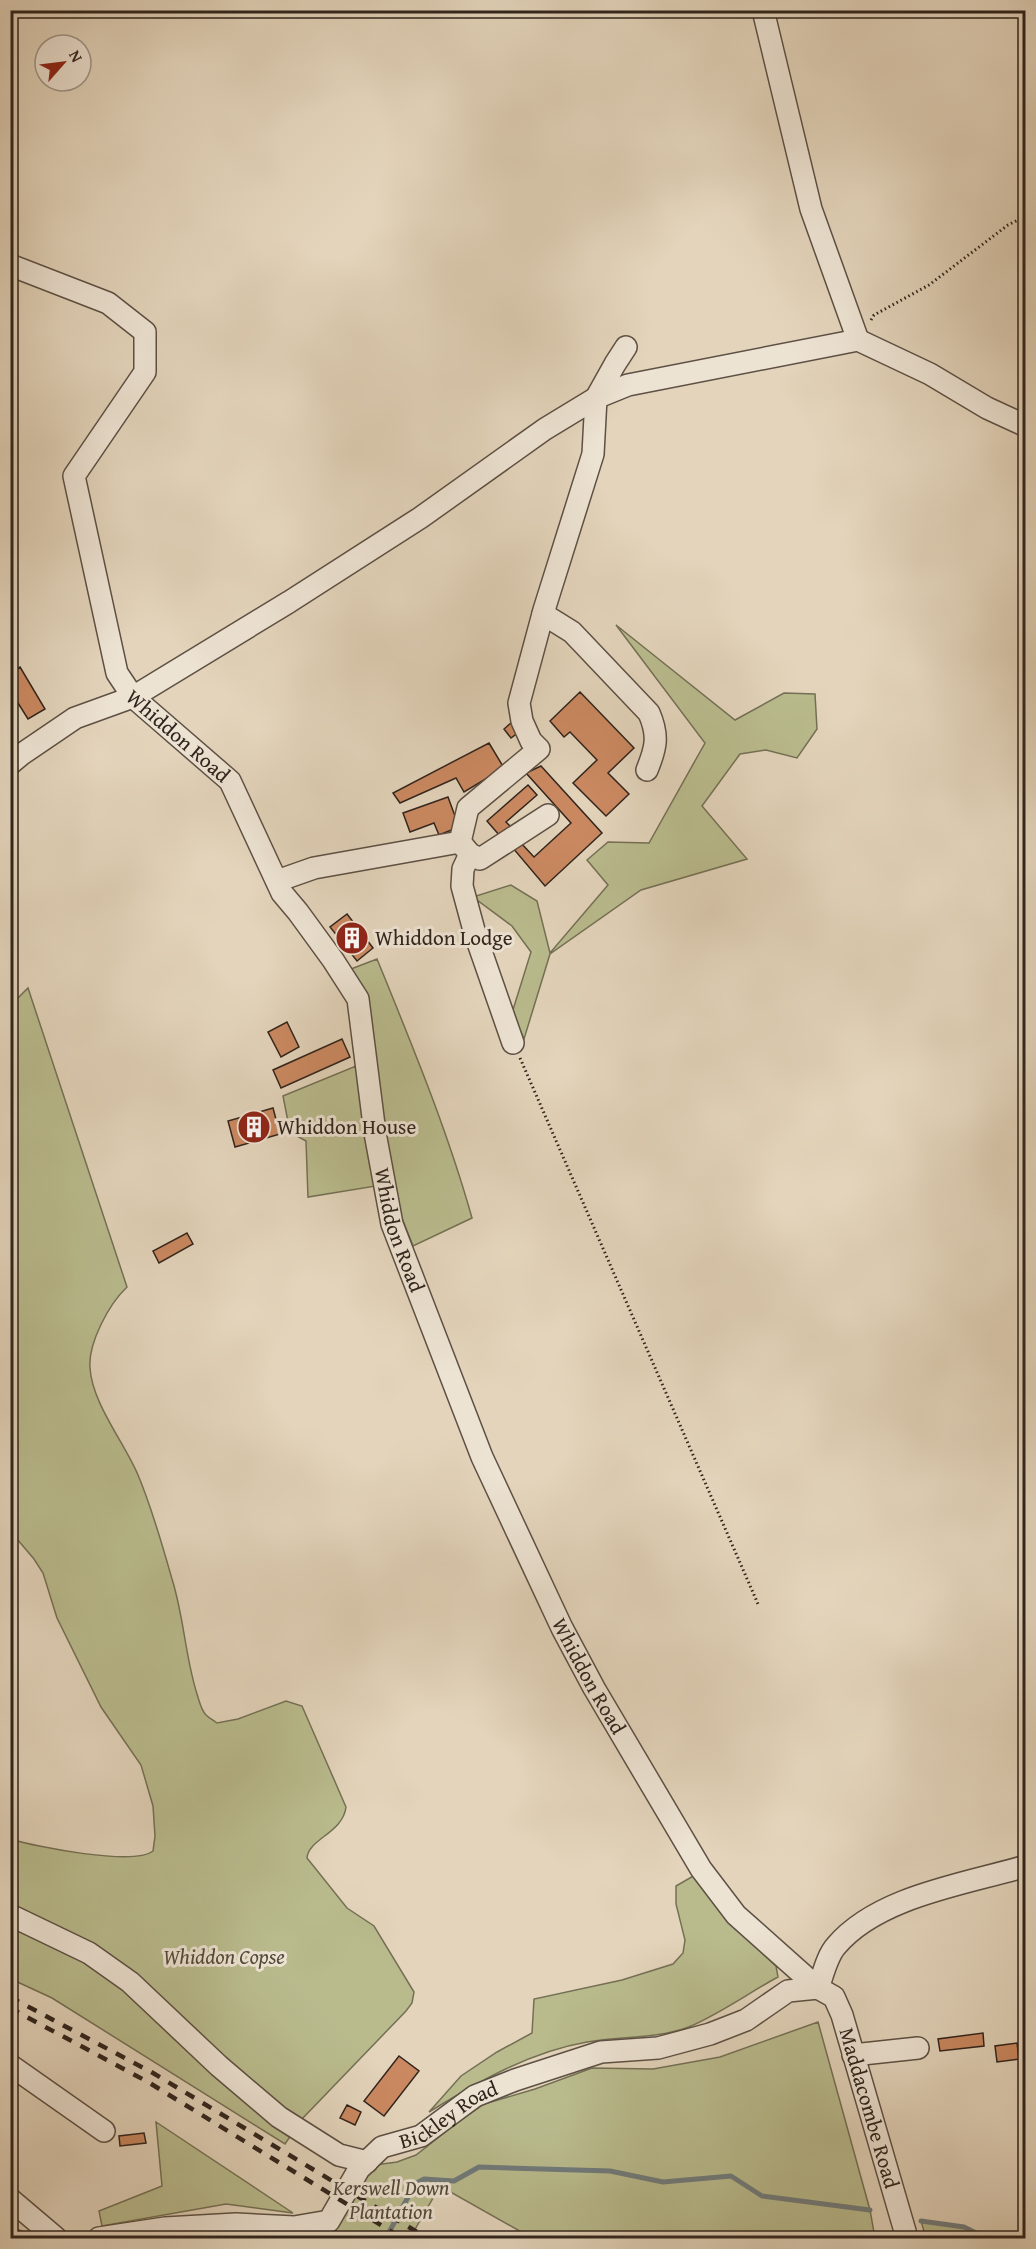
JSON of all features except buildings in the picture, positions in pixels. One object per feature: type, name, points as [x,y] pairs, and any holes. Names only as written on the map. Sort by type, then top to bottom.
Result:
[{"type":"street","points":[[763,10],[811,209],[858,340]]},
{"type":"street","name":"Whiddon Road","points":[[10,265],[108,303],[145,332],[146,372],[74,476],[117,673],[133,697],[230,781],[282,893],[326,950],[358,999],[375,1133],[393,1224],[482,1457],[562,1628],[594,1688],[700,1869],[736,1915],[818,1988]]},
{"type":"street","points":[[10,764],[75,718],[133,697],[420,518],[545,429],[596,398],[628,385],[858,340],[930,374],[987,408],[1026,426]]},
{"type":"street","points":[[513,1043],[475,934],[462,886],[468,808],[538,749],[531,741],[522,721],[519,703],[543,614],[593,454],[596,398],[626,347]]},
{"type":"street","points":[[543,614],[572,632],[649,713],[656,729],[655,752],[647,770]]},
{"type":"street","points":[[277,881],[314,868],[465,848],[480,859],[548,815]]},
{"type":"street","points":[[818,1988],[835,1947],[862,1923],[903,1900],[1026,1866]]},
{"type":"street","points":[[10,1915],[89,1953],[130,1982],[219,2066],[279,2117],[339,2155],[367,2162]]},
{"type":"street","name":"Maddacombe Road","points":[[818,1988],[834,1997],[842,2015],[907,2238]]},
{"type":"street","name":"Bickley Road","points":[[99,2238],[165,2228],[236,2224],[294,2227],[329,2221],[359,2169],[382,2147],[421,2136],[475,2096],[515,2080],[601,2052],[658,2048],[710,2034],[746,2020],[788,1991],[818,1988]]},
{"type":"street","points":[[853,2055],[918,2048]]},
{"type":"street","points":[[10,2065],[104,2131]]},
{"type":"street","points":[[10,2199],[56,2238]]},
{"type":"path","points":[[858,340],[874,315],[929,285],[1008,225],[1026,216]]},
{"type":"path","points":[[513,1043],[758,1604]]},
{"type":"green space","points":[[616,625],[735,720],[784,693],[815,694],[817,729],[797,758],[766,750],[740,754],[702,806],[747,859],[641,890],[550,954],[524,1039],[512,1013],[531,952],[512,926],[473,897],[511,885],[537,901],[550,953],[608,885],[587,860],[608,842],[649,843],[705,743]]},
{"type":"green space","points":[[377,959],[440,1120],[472,1218],[413,1246],[394,1198],[361,998],[351,969]]},
{"type":"green space","name":"Whiddon Copse","points":[[28,988],[127,1287],[113,1303],[96,1336],[90,1358],[92,1381],[102,1409],[138,1475],[161,1539],[176,1593],[200,1705],[206,1715],[217,1723],[238,1719],[286,1701],[302,1706],[346,1807],[339,1823],[313,1846],[307,1858],[347,1908],[374,1926],[414,1992],[412,2003],[406,2011],[302,2119],[285,2144],[52,1998],[11,1979],[11,1839],[84,1854],[126,1857],[153,1851],[155,1836],[153,1806],[141,1765],[101,1707],[57,1618],[43,1573],[11,1532],[10,1006]]},
{"type":"green space","points":[[356,1066],[376,1186],[308,1197],[306,1141],[290,1132],[283,1096]]},
{"type":"green space","points":[[695,1875],[731,1924],[776,1966],[778,1977],[686,2028],[649,2036],[587,2042],[545,2053],[485,2079],[429,2112],[461,2076],[497,2052],[532,2033],[534,1999],[622,1980],[673,1964],[683,1953],[685,1940],[676,1904],[676,1886]]},
{"type":"green space","name":"Kerswell Down Plantation","points":[[818,2022],[870,2210],[875,2238],[532,2238],[440,2186],[410,2238],[306,2238],[327,2233],[339,2222],[363,2179],[375,2165],[397,2162],[416,2155],[484,2104],[535,2089],[592,2068],[653,2069],[720,2057]]},
{"type":"green space","points":[[156,2122],[293,2213],[226,2204],[102,2226],[99,2211],[162,2186]]},
{"type":"green space","points":[[921,2221],[964,2227],[986,2238],[926,2238]]},
{"type":"green space","points":[[11,2227],[29,2234],[22,2238],[11,2238]]},
{"type":"green space","points":[[236,2231],[273,2238],[150,2238]]},
{"type":"waterway","points":[[386,2238],[415,2184],[424,2179],[454,2181],[479,2167],[610,2171],[663,2182],[731,2176],[762,2196],[870,2210]]},
{"type":"waterway","points":[[921,2221],[964,2227],[986,2238]]},
{"type":"railway","points":[[10,1997],[153,2073],[427,2238]]},
{"type":"railway","points":[[10,2008],[148,2082],[402,2238]]},
{"type":"place","name":"Whiddon Lodge","points":[[352,938]]},
{"type":"place","name":"Whiddon House","points":[[254,1127]]}]
